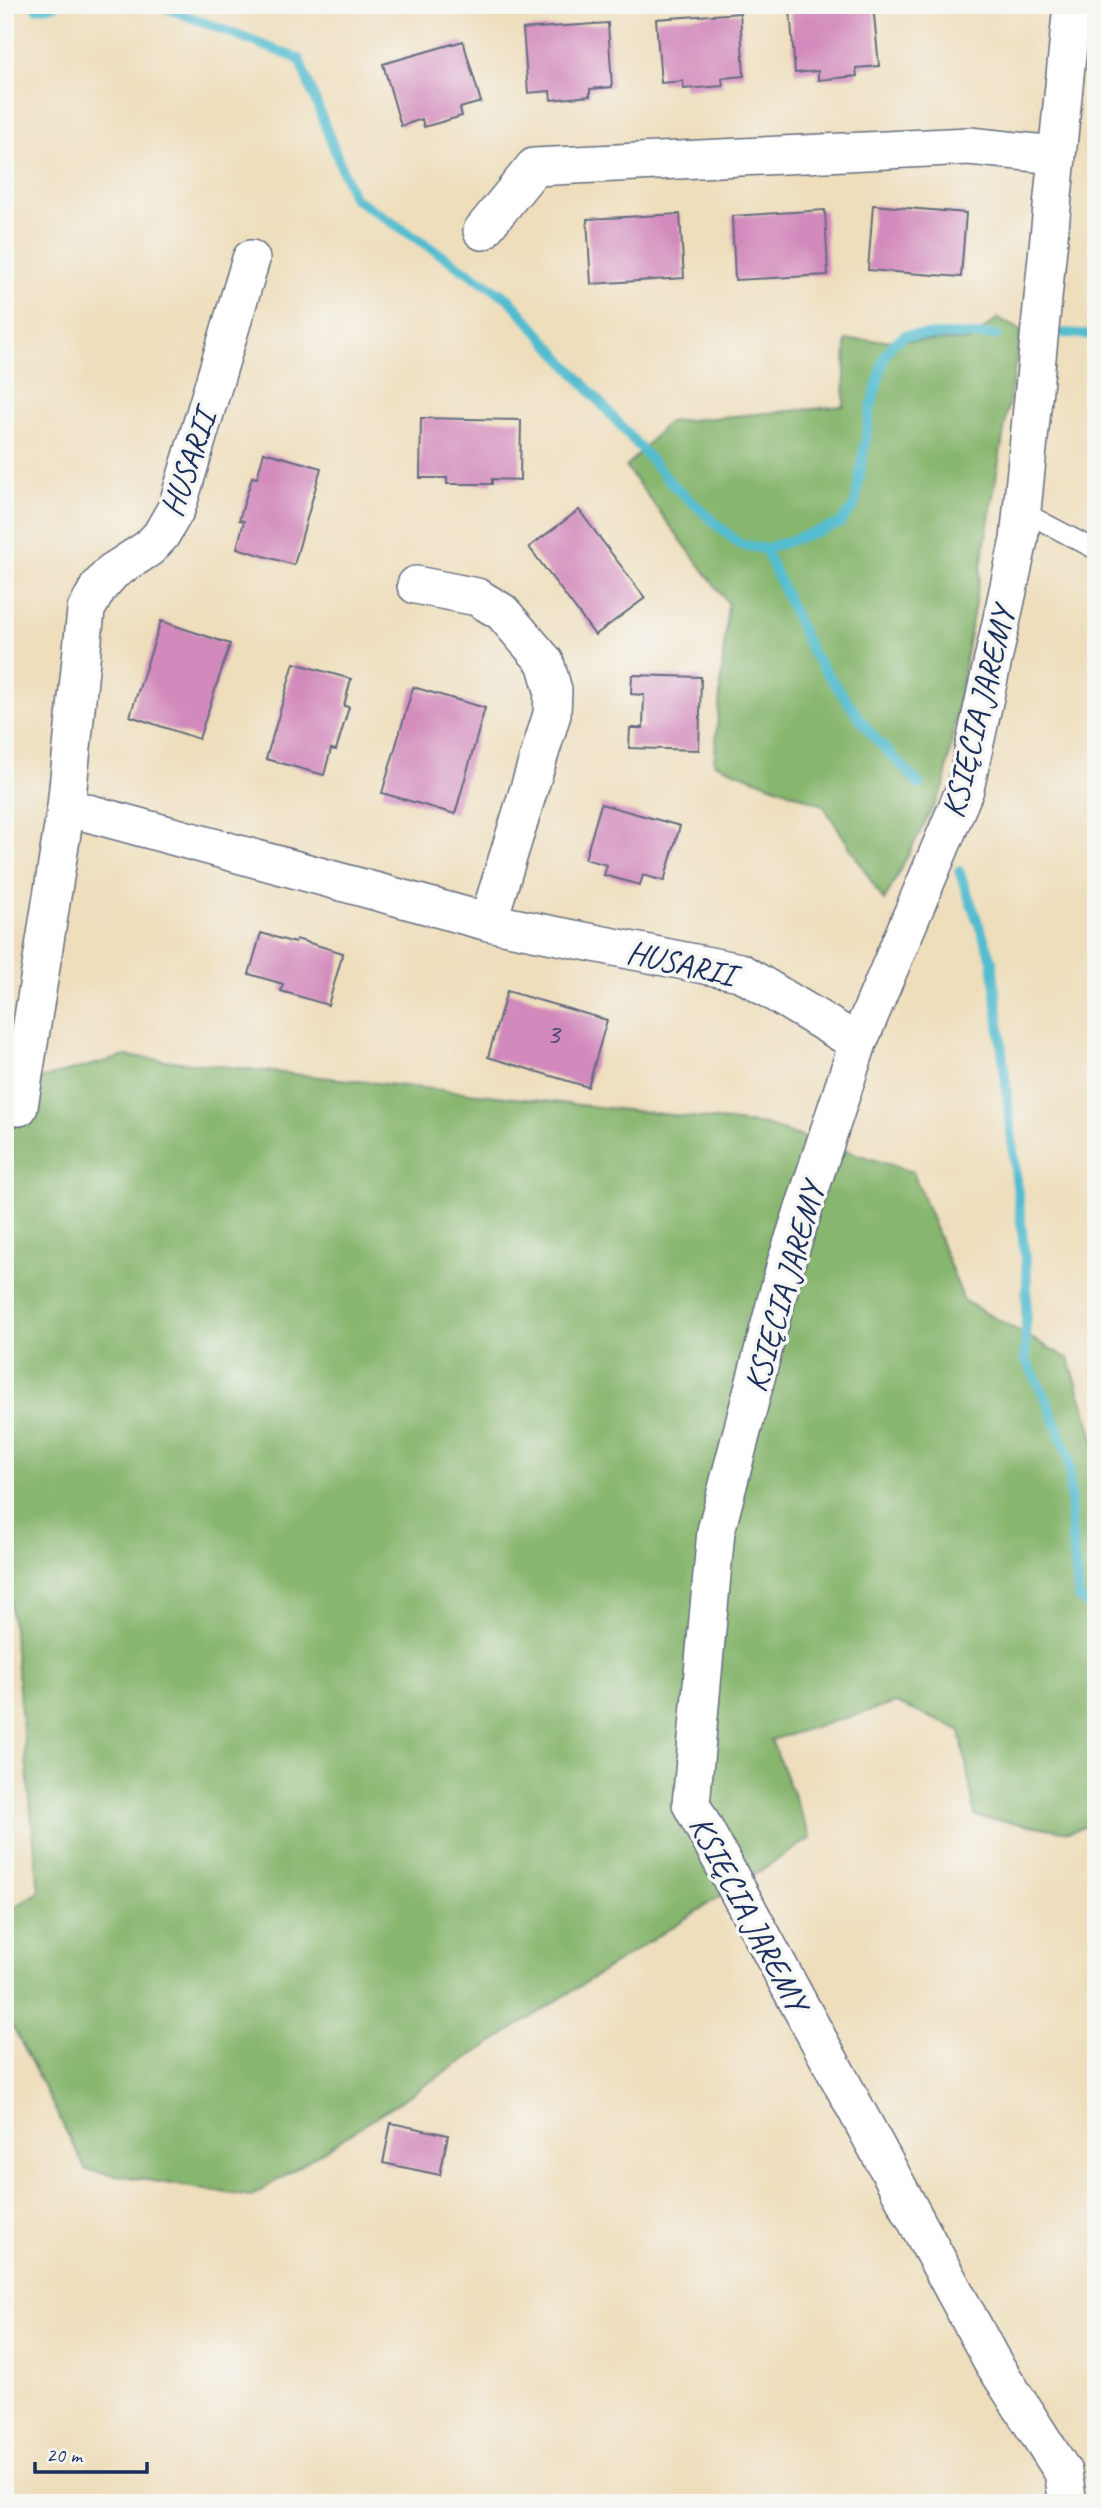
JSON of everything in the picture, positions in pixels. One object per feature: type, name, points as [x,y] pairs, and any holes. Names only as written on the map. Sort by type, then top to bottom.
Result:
[{"type":"street","name":"KSIĘCIA JAREMY","points":[[1068,2503],[1063,2472],[992,2361],[691,1804],[716,1531],[786,1263],[858,1043],[965,789],[1019,540],[1072,5]]},
{"type":"street","points":[[482,231],[534,167],[969,146],[1056,155]]},
{"type":"street","name":"HUSARII","points":[[19,1107],[66,807],[86,610],[98,588],[112,572],[149,548],[161,535],[177,507],[251,259]]},
{"type":"street","points":[[416,585],[477,597],[502,612],[545,662],[553,690],[552,714],[488,922]]},
{"type":"street","name":"HUSARII","points":[[66,807],[488,922],[740,972],[858,1043]]},
{"type":"lane","points":[[1022,511],[1096,550]]},
{"type":"green space","points":[[998,318],[1021,330],[944,786],[884,901],[823,805],[714,763],[728,603],[626,467],[668,422],[844,406],[846,340],[969,341]]},
{"type":"green space","points":[[126,1056],[765,1125],[913,1172],[964,1301],[1069,1359],[1096,1443],[1096,1823],[1069,1832],[975,1816],[960,1730],[896,1703],[771,1740],[811,1838],[251,2197],[86,2170],[5,2011],[5,1913],[39,1892],[9,1589],[5,1587],[5,1088]]},
{"type":"building","points":[[873,5],[879,66],[856,68],[857,76],[818,80],[818,71],[795,73],[790,9]]},
{"type":"building","points":[[740,13],[744,76],[722,78],[723,86],[684,89],[683,81],[661,83],[656,19]]},
{"type":"building","points":[[608,23],[612,87],[590,89],[590,96],[551,100],[550,91],[528,93],[523,29]]},
{"type":"building","points":[[463,41],[481,102],[460,108],[462,116],[424,127],[422,119],[401,126],[383,64]]},
{"type":"building","points":[[873,205],[966,213],[961,277],[868,270]]},
{"type":"building","points":[[825,210],[828,275],[735,280],[732,216]]},
{"type":"building","points":[[680,214],[684,278],[591,284],[587,219]]},
{"type":"building","points":[[421,418],[521,420],[520,480],[492,479],[492,484],[447,484],[447,478],[420,478]]},
{"type":"building","points":[[264,452],[321,468],[294,565],[237,548],[244,521],[239,520],[252,477],[257,478]]},
{"type":"building","points":[[579,510],[645,598],[595,635],[529,547]]},
{"type":"building","points":[[161,621],[230,644],[199,739],[130,716]]},
{"type":"building","points":[[294,663],[351,679],[344,706],[349,707],[336,750],[331,749],[324,775],[266,759]]},
{"type":"building","points":[[632,675],[701,677],[699,750],[629,748],[630,728],[643,728],[644,695],[631,694]]},
{"type":"building","points":[[413,687],[485,708],[455,814],[382,793]]},
{"type":"building","points":[[601,804],[680,826],[664,881],[643,875],[640,885],[604,875],[607,865],[585,859]]},
{"type":"building","points":[[261,933],[295,943],[296,939],[343,953],[328,1005],[281,991],[283,984],[249,974]]},
{"type":"building","points":[[507,991],[607,1020],[588,1087],[488,1057]]},
{"type":"building","points":[[391,2123],[448,2135],[440,2175],[383,2163]]},
{"type":"waterway","points":[[36,8],[55,5]]},
{"type":"waterway","points":[[159,5],[299,59],[353,197],[509,299],[672,484],[739,544],[765,549],[839,524],[855,505],[870,411],[885,355],[892,345],[905,335],[997,335]]},
{"type":"waterway","points":[[1064,333],[1096,335]]},
{"type":"waterway","points":[[765,549],[812,653],[873,736],[920,785]]},
{"type":"waterway","points":[[959,871],[992,960],[1027,1276],[1025,1358],[1046,1399],[1069,1457],[1072,1539],[1079,1598],[1096,1612]]}]
